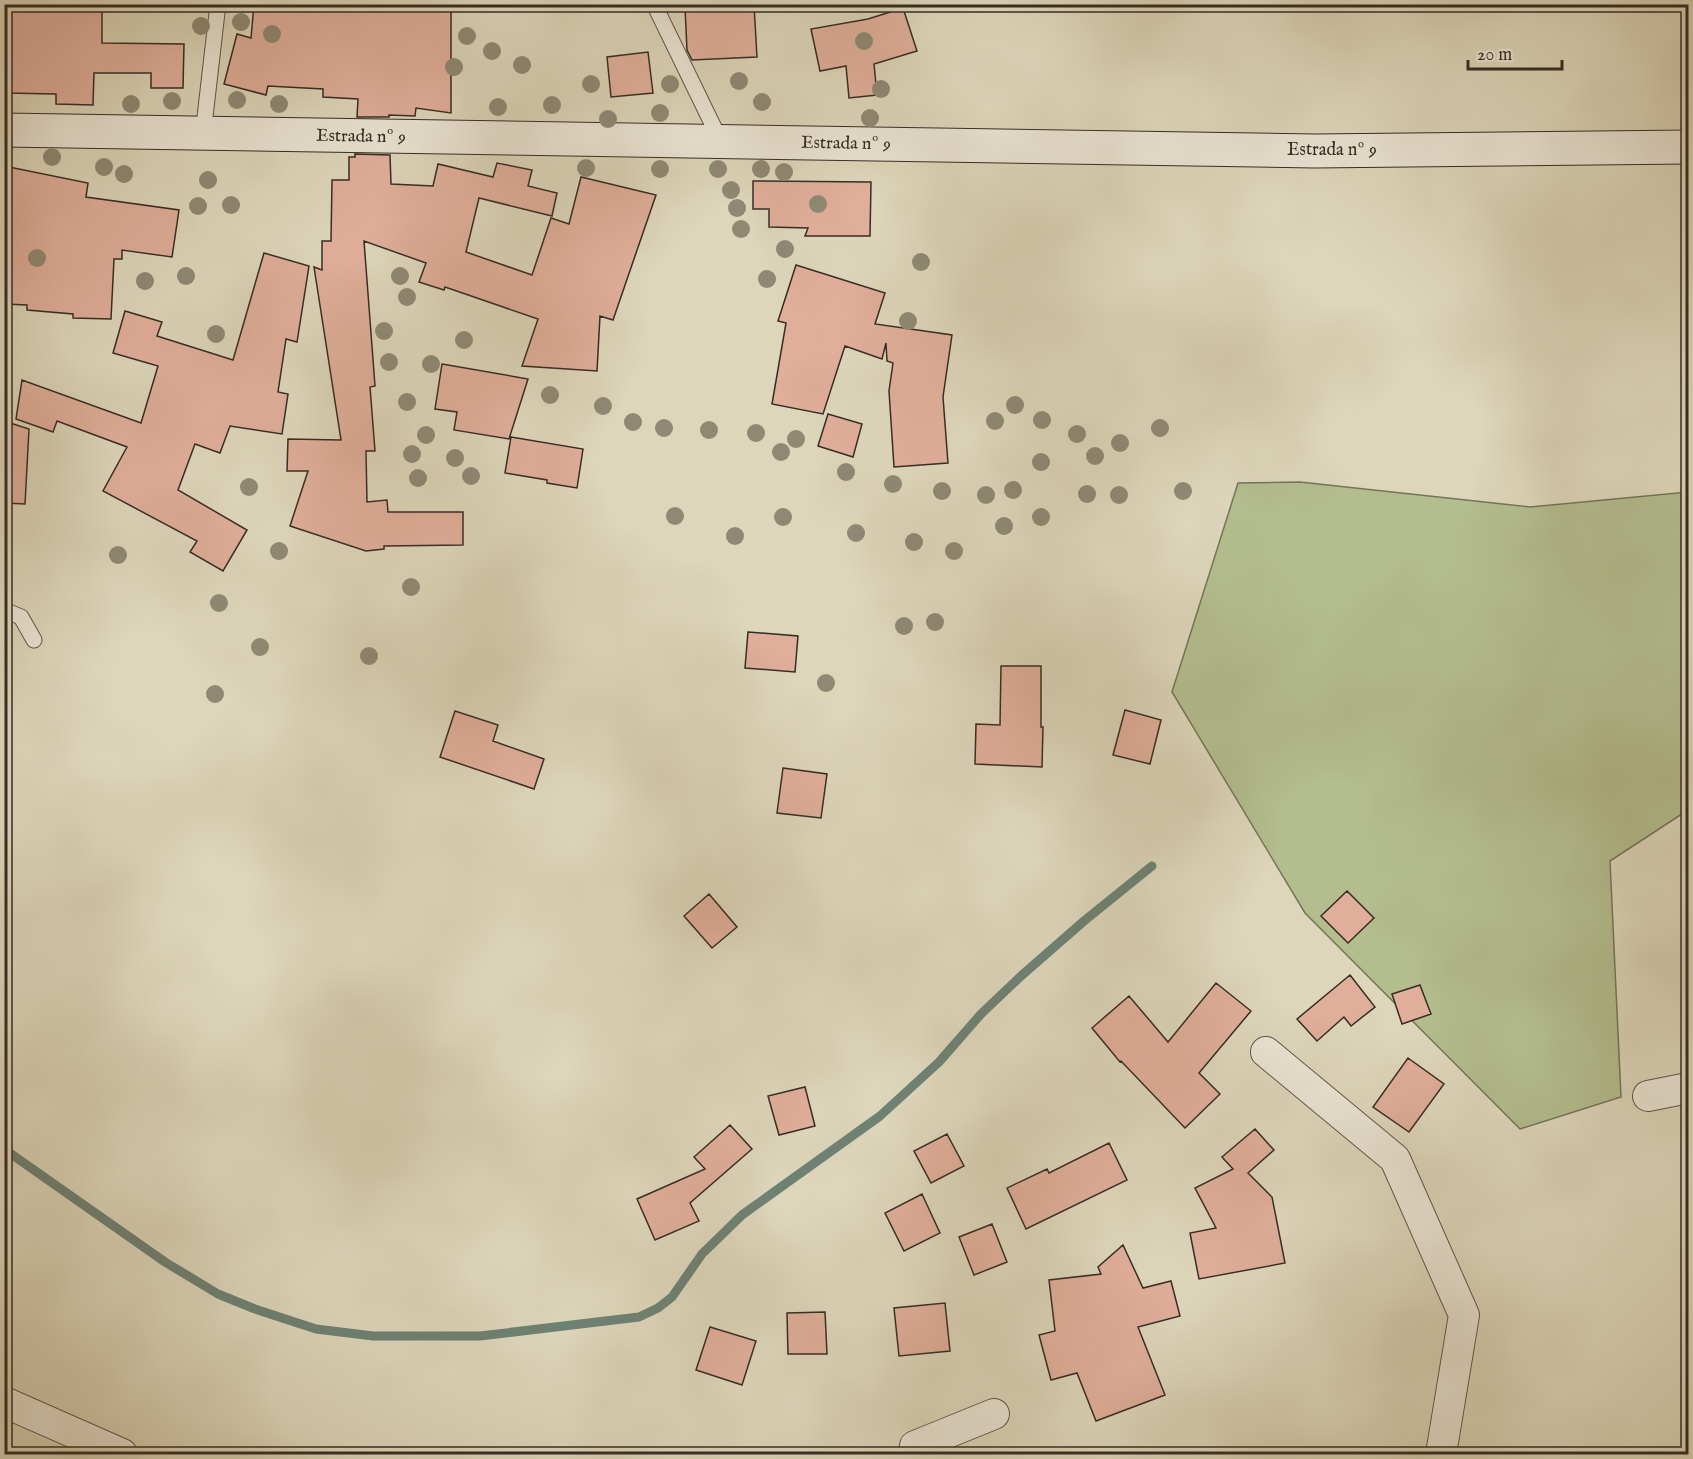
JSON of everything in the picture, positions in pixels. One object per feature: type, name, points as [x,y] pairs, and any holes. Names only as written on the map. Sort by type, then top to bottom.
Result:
[{"type":"main road","name":"Estrada nº 9","points":[[4,130],[1315,151],[1689,147]]},
{"type":"street","points":[[1266,1052],[1395,1159],[1464,1315],[1441,1455]]},
{"type":"street","points":[[1648,1096],[1689,1088]]},
{"type":"street","points":[[4,1402],[122,1455]]},
{"type":"street","points":[[914,1455],[915,1446],[994,1414]]},
{"type":"lane","points":[[204,134],[218,4]]},
{"type":"lane","points":[[654,4],[721,142]]},
{"type":"lane","points":[[4,610],[21,617],[34,640]]},
{"type":"green space","points":[[1300,482],[1530,507],[1688,492],[1688,810],[1610,861],[1621,1097],[1520,1129],[1305,913],[1172,692],[1238,483]]},
{"type":"building","points":[[4,4],[102,4],[102,43],[184,44],[183,88],[151,88],[151,73],[94,73],[93,105],[56,104],[56,94],[4,93]]},
{"type":"building","points":[[254,4],[451,4],[451,113],[416,108],[415,116],[357,117],[358,99],[323,97],[323,89],[268,86],[266,95],[224,84],[237,34],[251,38]]},
{"type":"building","points":[[754,5],[757,57],[692,60],[687,50],[685,8]]},
{"type":"building","points":[[903,8],[917,51],[874,64],[877,95],[849,98],[846,66],[820,71],[811,29],[868,19]]},
{"type":"building","points":[[648,52],[653,93],[611,97],[607,57]]},
{"type":"building","points":[[355,154],[390,155],[391,184],[433,186],[438,164],[493,177],[497,163],[532,170],[528,186],[557,193],[552,216],[479,198],[466,252],[532,275],[551,218],[569,224],[581,177],[656,195],[613,320],[600,316],[597,371],[522,366],[538,319],[445,287],[444,290],[419,282],[426,263],[364,241],[375,386],[370,387],[375,451],[366,451],[367,502],[387,500],[388,512],[463,512],[463,545],[384,546],[384,549],[366,551],[290,526],[308,471],[287,471],[288,439],[341,440],[314,267],[322,270],[322,241],[331,241],[332,180],[349,180],[349,157],[355,157]]},
{"type":"building","points":[[4,166],[88,183],[86,197],[179,210],[172,257],[122,250],[122,259],[114,259],[111,319],[73,318],[73,314],[27,310],[27,305],[4,304]]},
{"type":"building","points":[[753,181],[871,182],[870,236],[805,236],[808,228],[769,227],[769,209],[753,209]]},
{"type":"building","points":[[264,253],[309,266],[297,342],[286,339],[278,392],[288,394],[282,434],[230,426],[220,453],[195,444],[178,490],[247,530],[223,571],[190,552],[197,541],[103,491],[127,447],[57,421],[53,432],[16,419],[22,380],[141,423],[158,366],[113,353],[125,311],[162,322],[157,336],[233,360]]},
{"type":"building","points":[[796,265],[885,293],[875,324],[952,335],[943,397],[948,463],[894,467],[889,391],[893,363],[887,361],[886,343],[882,359],[845,346],[823,414],[772,404],[786,323],[778,321]]},
{"type":"building","points":[[442,364],[528,379],[509,439],[454,430],[457,412],[435,409]]},
{"type":"building","points":[[828,414],[862,424],[853,457],[818,446]]},
{"type":"building","points":[[4,421],[29,429],[25,504],[4,503]]},
{"type":"building","points":[[511,437],[583,449],[577,488],[505,473]]},
{"type":"building","points":[[748,632],[798,636],[795,672],[745,668]]},
{"type":"building","points":[[1001,666],[1041,666],[1042,767],[975,764],[976,724],[1000,725]]},
{"type":"building","points":[[1125,710],[1161,720],[1150,764],[1113,755]]},
{"type":"building","points":[[455,711],[498,725],[493,741],[544,759],[534,789],[440,757]]},
{"type":"building","points":[[783,768],[827,774],[821,818],[777,813]]},
{"type":"building","points":[[1347,891],[1374,918],[1348,943],[1321,916]]},
{"type":"building","points":[[709,894],[737,927],[712,948],[684,916]]},
{"type":"building","points":[[1350,975],[1375,1007],[1351,1026],[1344,1017],[1317,1041],[1297,1019]]},
{"type":"building","points":[[1216,983],[1251,1011],[1199,1073],[1220,1094],[1185,1128],[1120,1062],[1092,1028],[1129,996],[1168,1042]]},
{"type":"building","points":[[1420,985],[1431,1014],[1402,1024],[1392,994]]},
{"type":"building","points":[[1408,1058],[1444,1084],[1409,1132],[1373,1107]]},
{"type":"building","points":[[805,1087],[815,1126],[779,1135],[768,1096]]},
{"type":"building","points":[[730,1125],[752,1149],[690,1203],[699,1221],[655,1240],[637,1199],[705,1169],[694,1157]]},
{"type":"building","points":[[1255,1129],[1274,1150],[1248,1173],[1272,1197],[1285,1263],[1199,1279],[1190,1233],[1216,1228],[1195,1188],[1233,1169],[1222,1157]]},
{"type":"building","points":[[947,1134],[964,1166],[931,1183],[914,1151]]},
{"type":"building","points":[[1109,1143],[1127,1180],[1026,1229],[1007,1188],[1047,1169],[1049,1173]]},
{"type":"building","points":[[922,1194],[940,1233],[904,1251],[885,1213]]},
{"type":"building","points":[[992,1224],[1007,1262],[974,1275],[959,1237]]},
{"type":"building","points":[[1123,1245],[1143,1288],[1171,1281],[1180,1316],[1138,1327],[1165,1395],[1096,1421],[1077,1373],[1051,1380],[1039,1335],[1055,1331],[1049,1280],[1101,1274],[1098,1267]]},
{"type":"building","points":[[945,1303],[950,1351],[899,1356],[894,1308]]},
{"type":"building","points":[[825,1312],[827,1354],[788,1354],[787,1313]]},
{"type":"building","points":[[710,1327],[756,1341],[742,1385],[696,1370]]},
{"type":"waterway","points":[[4,1149],[165,1262],[218,1294],[316,1329],[373,1336],[480,1336],[639,1317],[658,1308],[672,1297],[702,1254],[742,1215],[880,1116],[939,1062],[981,1014],[1021,976],[1152,866]]}]
